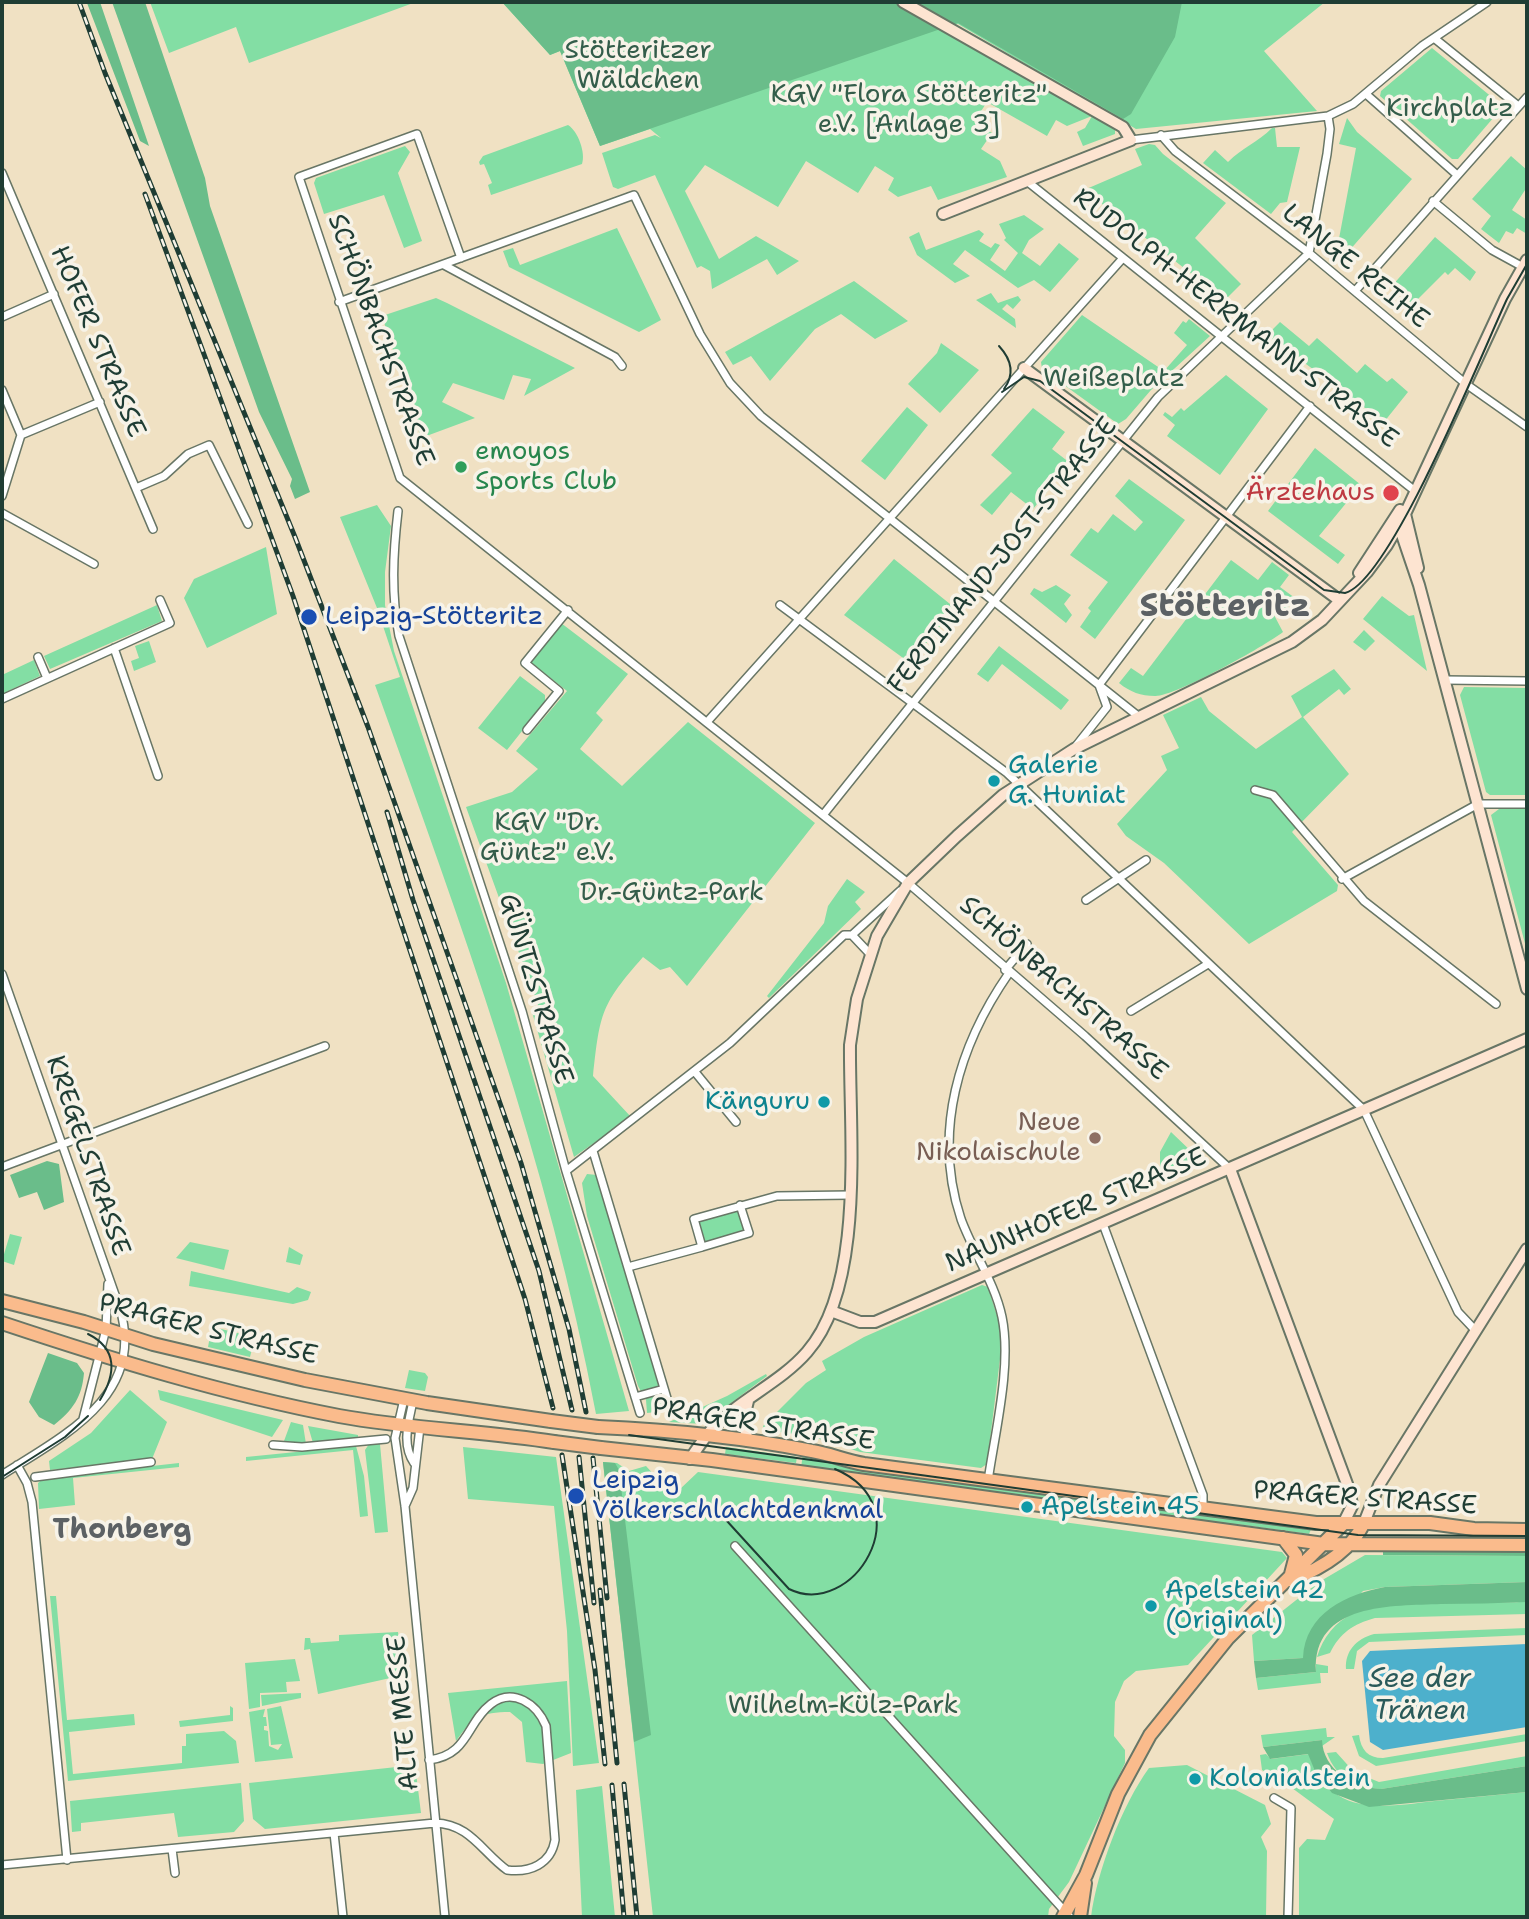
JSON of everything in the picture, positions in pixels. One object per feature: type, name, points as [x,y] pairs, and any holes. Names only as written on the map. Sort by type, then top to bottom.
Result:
[{"type":"main road","name":"PRAGER STRASSE","points":[[2,1301],[125,1336],[305,1380],[409,1400],[598,1427],[748,1441],[814,1451],[864,1464],[1203,1509],[1343,1524],[1430,1523],[1474,1529],[1527,1530]]},
{"type":"main road","name":"PRAGER STRASSE","points":[[2,1323],[305,1408],[408,1426],[690,1459],[1324,1544],[1527,1545]]},
{"type":"main road","points":[[1287,1581],[1313,1571],[1348,1545],[1364,1523]]},
{"type":"main road","points":[[1066,1916],[1086,1875],[1113,1805],[1150,1735],[1228,1638],[1343,1524]]},
{"type":"main road","points":[[1283,1538],[1296,1555],[1287,1581]]},
{"type":"main road","points":[[1080,1917],[1086,1875]]},
{"type":"street","points":[[903,2],[1123,127],[1131,140]]},
{"type":"street","points":[[943,214],[1131,140],[1328,116],[1366,94],[1434,38],[1487,2]]},
{"type":"street","points":[[1434,38],[1517,105]]},
{"type":"street","points":[[1366,94],[1456,174]]},
{"type":"street","points":[[1355,291],[1517,105],[1527,97]]},
{"type":"street","points":[[1309,253],[1327,154],[1330,129],[1328,116]]},
{"type":"street","name":"SCHÖNBACHSTRASSE","points":[[461,258],[417,134],[299,177],[400,478],[908,883],[1007,971],[1086,1036],[1230,1169],[1350,1493],[1352,1506],[1343,1524]]},
{"type":"street","name":"LANGE REIHE","points":[[1161,135],[1175,151],[1309,253],[1466,384],[1527,427]]},
{"type":"street","name":"HOFER STRASSE","points":[[2,173],[153,529]]},
{"type":"street","name":"RUDOLPH-HERRMANN-STRASSE","points":[[1027,182],[1415,491]]},
{"type":"street","points":[[339,302],[634,195],[700,334],[730,383],[761,416],[1138,716]]},
{"type":"street","points":[[566,1171],[730,1043],[844,935],[852,935],[1003,795],[1074,749],[1305,635],[1374,564],[1399,526],[1525,263],[1492,250],[1433,201]]},
{"type":"street","name":"FERDINAND-JOST-STRASSE","points":[[823,816],[992,601],[1158,397],[1309,253]]},
{"type":"street","points":[[707,722],[1123,258]]},
{"type":"street","points":[[444,265],[615,357],[622,366]]},
{"type":"street","points":[[2,317],[54,294]]},
{"type":"street","points":[[1024,368],[1339,600]]},
{"type":"street","points":[[2,390],[21,435],[2,496]]},
{"type":"street","points":[[21,435],[100,402]]},
{"type":"street","points":[[1099,685],[1310,406]]},
{"type":"street","points":[[136,488],[164,476],[188,454],[209,445],[248,524]]},
{"type":"street","points":[[1350,587],[1415,491]]},
{"type":"street","name":"GÜNTZSTRASSE","points":[[398,511],[392,568],[398,636],[522,1011],[566,1171],[640,1413]]},
{"type":"street","points":[[2,513],[94,564]]},
{"type":"street","points":[[1405,514],[1420,577],[1419,585]]},
{"type":"street","points":[[1399,526],[1419,585],[1527,989]]},
{"type":"street","points":[[2,699],[170,623],[160,600]]},
{"type":"street","points":[[780,605],[913,702],[1019,785],[1364,1110],[1458,1312],[1475,1330]]},
{"type":"street","points":[[527,730],[559,691],[525,663],[568,610]]},
{"type":"street","points":[[114,648],[158,776]]},
{"type":"street","points":[[38,657],[47,678]]},
{"type":"street","points":[[1445,680],[1527,681]]},
{"type":"street","points":[[1074,749],[1107,707],[1099,685]]},
{"type":"street","points":[[1255,790],[1273,795],[1342,879],[1364,901],[1496,1004]]},
{"type":"street","points":[[1342,879],[1478,804],[1527,804]]},
{"type":"street","points":[[1086,900],[1146,859]]},
{"type":"street","points":[[690,1459],[706,1436],[808,1351],[831,1311],[848,1235],[850,1045],[857,999],[870,954],[884,921],[908,883]]},
{"type":"street","points":[[852,935],[870,954]]},
{"type":"street","points":[[988,1481],[1006,1347],[1002,1315],[961,1218],[956,1198],[949,1148],[950,1118],[964,1054],[978,1021],[1007,971],[1027,944]]},
{"type":"street","points":[[1131,1011],[1208,964]]},
{"type":"street","name":"KREGELSTRASSE","points":[[2,974],[60,1145],[120,1309],[125,1336],[124,1358]]},
{"type":"street","name":"NAUNHOFER STRASSE","points":[[831,1311],[860,1322],[875,1322],[1527,1039]]},
{"type":"street","points":[[2,1167],[325,1046]]},
{"type":"street","points":[[695,1072],[736,1122]]},
{"type":"street","points":[[593,1151],[668,1405]]},
{"type":"street","points":[[702,1247],[694,1219],[777,1196],[849,1195]]},
{"type":"street","points":[[628,1267],[748,1233],[740,1205]]},
{"type":"street","points":[[1103,1224],[1203,1495],[1203,1509]]},
{"type":"street","points":[[1364,1523],[1379,1485],[1527,1249]]},
{"type":"street","points":[[82,1421],[106,1329],[108,1280]]},
{"type":"street","points":[[2,1475],[82,1421],[112,1388],[124,1358]]},
{"type":"street","points":[[635,1396],[664,1389]]},
{"type":"street","name":"ALTE MESSE","points":[[405,1506],[413,1488],[414,1463],[408,1455],[409,1400]]},
{"type":"street","points":[[748,1401],[743,1425],[748,1441]]},
{"type":"street","name":"ALTE MESSE","points":[[408,1426],[401,1495],[405,1506],[445,1917]]},
{"type":"street","points":[[273,1445],[302,1447],[386,1439]]},
{"type":"street","points":[[35,1477],[151,1462]]},
{"type":"street","points":[[17,1465],[27,1483],[32,1502],[67,1860]]},
{"type":"street","points":[[735,1546],[1066,1916]]},
{"type":"street","points":[[2,1866],[435,1823],[445,1823],[468,1833],[507,1870],[530,1869],[545,1860],[554,1848],[552,1781],[546,1727],[542,1716],[529,1703],[511,1697],[502,1698],[483,1711],[472,1731],[455,1749],[443,1758],[429,1760]]},
{"type":"street","points":[[1274,1798],[1291,1808],[1288,1917]]},
{"type":"street","points":[[334,1833],[343,1917]]},
{"type":"street","points":[[172,1849],[175,1873]]},
{"type":"green space","points":[[100,2],[149,146],[140,141],[87,3]]},
{"type":"green space","points":[[112,2],[145,2],[205,178],[210,206],[310,492],[295,499],[290,486],[292,479],[259,412]]},
{"type":"green space","points":[[150,2],[416,2],[249,63],[236,27],[169,53]]},
{"type":"green space","name":"KGV \"Flora Stötteritz\" e.V. [Anlage 3]","points":[[502,2],[1325,2],[1264,51],[1317,111],[1136,129],[958,24],[945,28],[1092,116],[1067,126],[1056,120],[1047,136],[987,102],[974,122],[992,133],[981,149],[1000,161],[1007,177],[938,200],[931,186],[898,197],[888,190],[894,178],[875,166],[858,193],[806,161],[778,207],[705,165],[685,191],[719,259],[756,236],[799,261],[777,275],[767,259],[712,289],[710,271],[701,266],[697,268],[655,175],[618,189],[613,187],[602,153],[655,135],[661,138],[650,129],[600,146],[560,51],[550,55]]},
{"type":"green space","name":"Stötteritzer Wäldchen","points":[[502,2],[1182,2],[1175,37],[1131,114],[1123,119],[958,23],[600,146],[560,51],[550,55]]},
{"type":"green space","name":"Kirchplatz","points":[[1432,48],[1499,103],[1500,110],[1458,159],[1452,159],[1380,96],[1381,91]]},
{"type":"green space","points":[[1092,116],[1115,130],[1115,134],[1083,146],[1077,132],[1085,128]]},
{"type":"green space","points":[[1347,118],[1357,132],[1412,179],[1348,252],[1338,244],[1356,148],[1339,144]]},
{"type":"green space","points":[[568,125],[580,143],[582,164],[491,195],[488,185],[492,183],[484,164],[480,165],[479,162],[483,156]]},
{"type":"green space","points":[[1275,128],[1277,147],[1300,147],[1287,202],[1280,203],[1271,214],[1203,163],[1215,150],[1228,162]]},
{"type":"green space","points":[[1149,144],[1155,145],[1226,203],[1195,238],[1241,284],[1225,300],[1084,190],[1142,165],[1135,149]]},
{"type":"green space","points":[[405,146],[410,152],[398,173],[422,241],[404,248],[384,195],[324,214],[314,183],[316,178]]},
{"type":"green space","points":[[1511,156],[1527,170],[1527,187],[1512,210],[1527,220],[1527,234],[1517,228],[1513,234],[1506,231],[1499,243],[1481,229],[1491,216],[1472,199]]},
{"type":"green space","points":[[1024,215],[1044,229],[1029,240],[1022,253],[1040,266],[1059,243],[1079,259],[1050,292],[1034,280],[1018,288],[965,250],[953,264],[970,276],[955,283],[917,255],[909,237],[919,232],[926,250],[979,230],[984,234],[979,241],[991,248],[995,243],[1000,245],[990,260],[1005,271],[1018,253],[1004,240],[1006,238],[999,224]]},
{"type":"green space","points":[[617,228],[661,320],[639,332],[509,267],[503,251],[513,248],[520,265]]},
{"type":"green space","points":[[1435,237],[1476,272],[1470,281],[1455,268],[1448,275],[1445,272],[1412,305],[1391,287]]},
{"type":"green space","points":[[854,281],[908,321],[875,339],[841,314],[815,329],[770,381],[751,356],[733,365],[725,352]]},
{"type":"green space","points":[[991,293],[998,303],[1018,296],[1021,300],[1013,309],[1007,304],[1002,309],[1015,319],[1016,328],[976,300]]},
{"type":"green space","points":[[436,298],[575,368],[524,396],[531,379],[513,375],[504,400],[453,383],[442,402],[475,418],[421,438],[382,316]]},
{"type":"green space","name":"Weißeplatz","points":[[1082,315],[1164,371],[1187,345],[1174,333],[1183,321],[1186,323],[1189,319],[1210,336],[1118,424],[1042,369],[1041,362]]},
{"type":"green space","points":[[1280,322],[1309,346],[1317,338],[1357,373],[1365,364],[1387,382],[1392,378],[1408,392],[1384,422],[1267,335]]},
{"type":"green space","points":[[941,343],[979,370],[940,413],[908,384],[937,353]]},
{"type":"green space","points":[[1226,375],[1268,409],[1220,475],[1167,436],[1175,425],[1163,415],[1165,412],[1172,417],[1181,408],[1184,411]]},
{"type":"green space","points":[[907,407],[928,425],[885,480],[861,461]]},
{"type":"green space","points":[[1033,408],[1065,432],[1052,449],[1070,463],[1033,509],[1011,492],[992,515],[980,505],[1012,473],[991,455]]},
{"type":"green space","points":[[1315,448],[1361,485],[1319,536],[1345,555],[1338,564],[1268,511]]},
{"type":"green space","points":[[1129,479],[1185,520],[1095,639],[1080,627],[1091,611],[1088,608],[1108,582],[1070,555],[1091,528],[1098,533],[1113,514],[1135,531],[1143,522],[1115,496]]},
{"type":"green space","points":[[377,505],[391,526],[385,572],[385,605],[394,651],[506,983],[629,1411],[596,1414],[577,1321],[528,1136],[470,954],[375,685],[400,677],[377,608],[340,517]]},
{"type":"green space","points":[[266,547],[277,614],[207,648],[184,598],[194,579]]},
{"type":"green space","points":[[894,559],[955,608],[910,663],[844,615]]},
{"type":"green space","points":[[1231,560],[1258,580],[1272,562],[1289,575],[1280,587],[1295,598],[1288,607],[1274,615],[1283,632],[1219,670],[1165,694],[1140,694],[1119,683],[1131,668],[1143,676]]},
{"type":"green space","points":[[1056,585],[1071,595],[1064,604],[1072,615],[1066,623],[1030,594],[1034,588],[1042,592]]},
{"type":"green space","points":[[1382,596],[1409,616],[1414,615],[1427,671],[1363,619]]},
{"type":"green space","points":[[157,605],[162,621],[50,669],[44,656]]},
{"type":"green space","points":[[561,623],[628,674],[596,713],[603,720],[580,749],[622,786],[688,722],[815,823],[687,986],[670,967],[660,970],[643,957],[618,987],[601,1023],[593,1076],[631,1117],[574,1157],[532,1012],[538,1005],[466,807],[512,792],[538,769],[516,751],[567,691],[529,661]]},
{"type":"green space","points":[[1364,630],[1375,641],[1365,651],[1353,642]]},
{"type":"green space","points":[[149,641],[156,662],[134,671],[131,661],[139,658],[135,646]]},
{"type":"green space","points":[[999,646],[1069,700],[1061,710],[1002,664],[988,682],[977,674]]},
{"type":"green space","points":[[34,660],[40,676],[2,694],[2,675]]},
{"type":"green space","points":[[1334,669],[1351,689],[1344,695],[1339,689],[1303,717],[1349,774],[1292,832],[1338,885],[1337,891],[1249,944],[1164,863],[1126,836],[1117,824],[1167,770],[1161,756],[1179,748],[1163,715],[1201,697],[1209,711],[1256,749],[1302,717],[1291,696]]},
{"type":"green space","points":[[520,676],[545,695],[545,702],[507,750],[478,728]]},
{"type":"green space","points":[[1464,687],[1527,688],[1527,795],[1490,795],[1486,792],[1460,695]]},
{"type":"green space","points":[[1499,809],[1527,809],[1527,951],[1491,815]]},
{"type":"green space","points":[[847,879],[865,892],[855,902],[861,909],[769,998],[767,996],[824,923],[828,906]]},
{"type":"green space","points":[[1171,1132],[1194,1154],[1193,1166],[1160,1179],[1160,1152]]},
{"type":"green space","points":[[47,1161],[59,1164],[64,1202],[44,1210],[37,1192],[19,1198],[10,1175]]},
{"type":"green space","points":[[587,1174],[597,1175],[666,1411],[647,1413],[646,1400],[638,1386],[587,1216],[582,1183]]},
{"type":"green space","points":[[738,1209],[745,1232],[704,1243],[696,1221]]},
{"type":"green space","points":[[10,1234],[22,1237],[14,1265],[2,1261]]},
{"type":"green space","points":[[190,1242],[229,1250],[224,1270],[176,1258]]},
{"type":"green space","points":[[289,1247],[303,1255],[300,1265],[286,1262]]},
{"type":"green space","points":[[191,1271],[289,1293],[297,1287],[311,1292],[308,1300],[293,1304],[189,1286]]},
{"type":"green space","points":[[982,1285],[988,1287],[1003,1335],[987,1464],[981,1468],[860,1452],[810,1436],[764,1430],[763,1426],[806,1383],[826,1370],[822,1361],[864,1337]]},
{"type":"green space","points":[[217,1328],[250,1336],[254,1341],[250,1357],[208,1347],[211,1331]]},
{"type":"green space","points":[[48,1353],[77,1363],[84,1373],[75,1402],[54,1425],[39,1417],[29,1402]]},
{"type":"green space","points":[[409,1370],[425,1373],[428,1377],[425,1391],[405,1388]]},
{"type":"green space","points":[[766,1374],[767,1376],[703,1424],[669,1422],[727,1396]]},
{"type":"green space","points":[[130,1390],[167,1422],[152,1459],[50,1470],[49,1461],[91,1433]]},
{"type":"green space","points":[[158,1390],[283,1420],[272,1437],[160,1400]]},
{"type":"green space","points":[[291,1422],[303,1425],[306,1444],[284,1441]]},
{"type":"green space","points":[[308,1426],[358,1435],[358,1438],[313,1443]]},
{"type":"green space","points":[[369,1444],[380,1444],[388,1532],[375,1533],[365,1450]]},
{"type":"green space","points":[[356,1446],[364,1476],[368,1516],[360,1517],[353,1450],[246,1461],[246,1457]]},
{"type":"green space","points":[[463,1447],[556,1457],[599,1763],[573,1766],[567,1631],[554,1506],[468,1499]]},
{"type":"green space","points":[[726,1447],[797,1457],[796,1463],[725,1454]]},
{"type":"green space","points":[[803,1453],[1312,1527],[1309,1534],[1236,1524],[1235,1528],[1187,1519],[801,1468]]},
{"type":"green space","name":"Wilhelm-Külz-Park","points":[[603,1462],[617,1463],[629,1471],[646,1466],[656,1477],[662,1472],[679,1490],[698,1472],[1282,1552],[1287,1558],[1188,1665],[1136,1671],[1124,1681],[1115,1702],[1114,1736],[1125,1750],[1125,1763],[1069,1882],[1049,1909],[1048,1917],[653,1917]]},
{"type":"green space","points":[[603,1462],[615,1463],[619,1470],[651,1735],[634,1742]]},
{"type":"green space","points":[[179,1463],[179,1467],[73,1478],[75,1505],[39,1509],[38,1483],[44,1478]]},
{"type":"green space","points":[[1383,1549],[1527,1550],[1527,1556],[1383,1555]]},
{"type":"green space","points":[[1365,1555],[1527,1556],[1527,1582],[1385,1587],[1363,1591],[1303,1658],[1254,1661],[1252,1635],[1319,1582]]},
{"type":"green space","points":[[1527,1582],[1527,1602],[1401,1606],[1359,1612],[1341,1620],[1327,1632],[1318,1649],[1316,1672],[1256,1678],[1254,1661],[1303,1658],[1311,1629],[1320,1618],[1330,1608],[1356,1595],[1385,1587]]},
{"type":"green space","points":[[50,1596],[56,1596],[67,1720],[134,1714],[135,1725],[69,1732],[73,1774],[182,1763],[182,1746],[186,1746],[186,1734],[224,1731],[236,1741],[239,1763],[68,1781]]},
{"type":"green space","points":[[1527,1602],[1527,1614],[1375,1618],[1348,1630],[1330,1653],[1317,1657],[1326,1637],[1336,1626],[1354,1613],[1369,1608],[1413,1603]]},
{"type":"green space","points":[[1527,1628],[1527,1635],[1369,1642],[1357,1651],[1354,1669],[1346,1669],[1347,1657],[1353,1647],[1374,1634]]},
{"type":"green space","points":[[398,1632],[404,1675],[318,1694],[310,1649],[304,1650],[305,1638],[310,1638],[311,1643],[339,1641],[339,1635]]},
{"type":"green space","points":[[295,1659],[300,1681],[286,1682],[287,1692],[260,1693],[260,1707],[249,1709],[245,1663]]},
{"type":"green space","points":[[1316,1664],[1328,1666],[1328,1673],[1320,1673],[1321,1683],[1258,1690],[1256,1678],[1316,1672]]},
{"type":"green space","points":[[567,1681],[571,1753],[543,1764],[526,1762],[522,1722],[510,1712],[492,1713],[478,1718],[456,1741],[448,1693]]},
{"type":"green space","points":[[301,1693],[301,1698],[262,1706],[261,1695]]},
{"type":"green space","points":[[230,1706],[233,1708],[233,1721],[180,1727],[179,1721],[230,1715]]},
{"type":"green space","points":[[281,1706],[293,1758],[255,1762],[249,1712],[265,1709],[263,1717],[266,1717],[267,1726],[264,1726],[264,1730],[268,1731],[269,1746],[278,1750],[282,1744],[271,1745],[267,1709]]},
{"type":"green space","points":[[1326,1728],[1327,1737],[1335,1737],[1322,1746],[1322,1740],[1263,1747],[1261,1735]]},
{"type":"green space","points":[[1527,1734],[1527,1741],[1376,1766],[1359,1756],[1352,1736],[1359,1735],[1361,1745],[1369,1755],[1383,1758]]},
{"type":"green space","points":[[1322,1740],[1324,1751],[1334,1768],[1351,1781],[1371,1788],[1381,1789],[1527,1766],[1527,1792],[1369,1807],[1332,1793],[1315,1771],[1308,1754],[1270,1759],[1263,1747]]},
{"type":"green space","points":[[1336,1752],[1354,1772],[1379,1782],[1527,1756],[1527,1766],[1381,1789],[1355,1784],[1341,1775],[1327,1753]]},
{"type":"green space","points":[[1266,1754],[1271,1759],[1309,1754],[1318,1775],[1330,1789],[1344,1799],[1360,1804],[1396,1805],[1527,1792],[1527,1917],[1299,1917],[1299,1848],[1307,1839],[1325,1840],[1334,1819],[1292,1788],[1291,1783],[1283,1779],[1280,1781],[1262,1770],[1260,1755]]},
{"type":"green space","points":[[415,1765],[421,1813],[265,1829],[253,1819],[249,1783]]},
{"type":"green space","points":[[1187,1765],[1265,1805],[1271,1824],[1261,1837],[1267,1851],[1266,1917],[1091,1917],[1112,1839],[1139,1783],[1149,1768]]},
{"type":"green space","points":[[241,1783],[244,1821],[234,1832],[178,1837],[174,1813],[81,1823],[81,1831],[72,1832],[70,1801]]},
{"type":"green space","points":[[602,1786],[615,1917],[582,1917],[576,1790]]},
{"type":"water","name":"See der Tränen","points":[[1527,1644],[1527,1727],[1383,1750],[1370,1742],[1362,1661],[1370,1651]]},
{"type":"tram line","points":[[1002,392],[1024,377],[1040,381],[1324,590],[1345,593],[1364,579],[1386,549],[1410,508],[1507,299],[1527,264]]},
{"type":"tram line","points":[[999,346],[1010,367],[1010,378],[1004,389]]},
{"type":"tram line","points":[[88,1334],[105,1347],[111,1363],[109,1381],[100,1400]]},
{"type":"tram line","points":[[2,1477],[65,1437],[88,1416]]},
{"type":"tram line","points":[[629,1435],[1358,1535],[1527,1536]]},
{"type":"tram line","points":[[716,1509],[789,1589],[813,1594],[835,1589],[855,1575],[869,1555],[876,1532],[874,1508],[861,1486],[835,1469]]},
{"type":"railway","points":[[79,2],[105,73],[295,537],[368,727],[521,1163],[569,1329],[586,1412]]},
{"type":"railway","points":[[145,194],[293,596],[525,1299],[553,1408]]},
{"type":"railway","points":[[387,812],[413,900],[539,1271],[572,1410]]},
{"type":"railway","points":[[562,1455],[595,1670],[605,1764]]},
{"type":"railway","points":[[579,1457],[594,1603]]},
{"type":"railway","points":[[593,1458],[607,1598]]},
{"type":"railway","points":[[600,1590],[617,1763]]},
{"type":"railway","points":[[624,1784],[637,1917]]},
{"type":"railway","points":[[612,1785],[624,1917]]},
{"type":"place","name":"emoyos Sports Club","points":[[461,467]]},
{"type":"place","name":"Ärztehaus","points":[[1391,493]]},
{"type":"place","name":"Leipzig-Stötteritz","points":[[309,617]]},
{"type":"place","name":"Galerie G. Huniat","points":[[994,781]]},
{"type":"place","name":"Känguru","points":[[824,1102]]},
{"type":"place","name":"Neue Nikolaischule","points":[[1095,1138]]},
{"type":"place","name":"Leipzig Völkerschlachtdenkmal","points":[[576,1496]]},
{"type":"place","name":"Apelstein 45","points":[[1027,1507]]},
{"type":"place","name":"Apelstein 42 (Original)","points":[[1151,1606]]},
{"type":"place","name":"Kolonialstein","points":[[1195,1779]]},
{"type":"district","name":"Stötteritz","points":[[1225,607]]},
{"type":"district","name":"Thonberg","points":[[122,1531]]},
{"type":"park label","name":"KGV \"Dr. Güntz\" e.V.","points":[[547,838]]},
{"type":"park label","name":"Dr.-Güntz-Park","points":[[672,893]]}]
